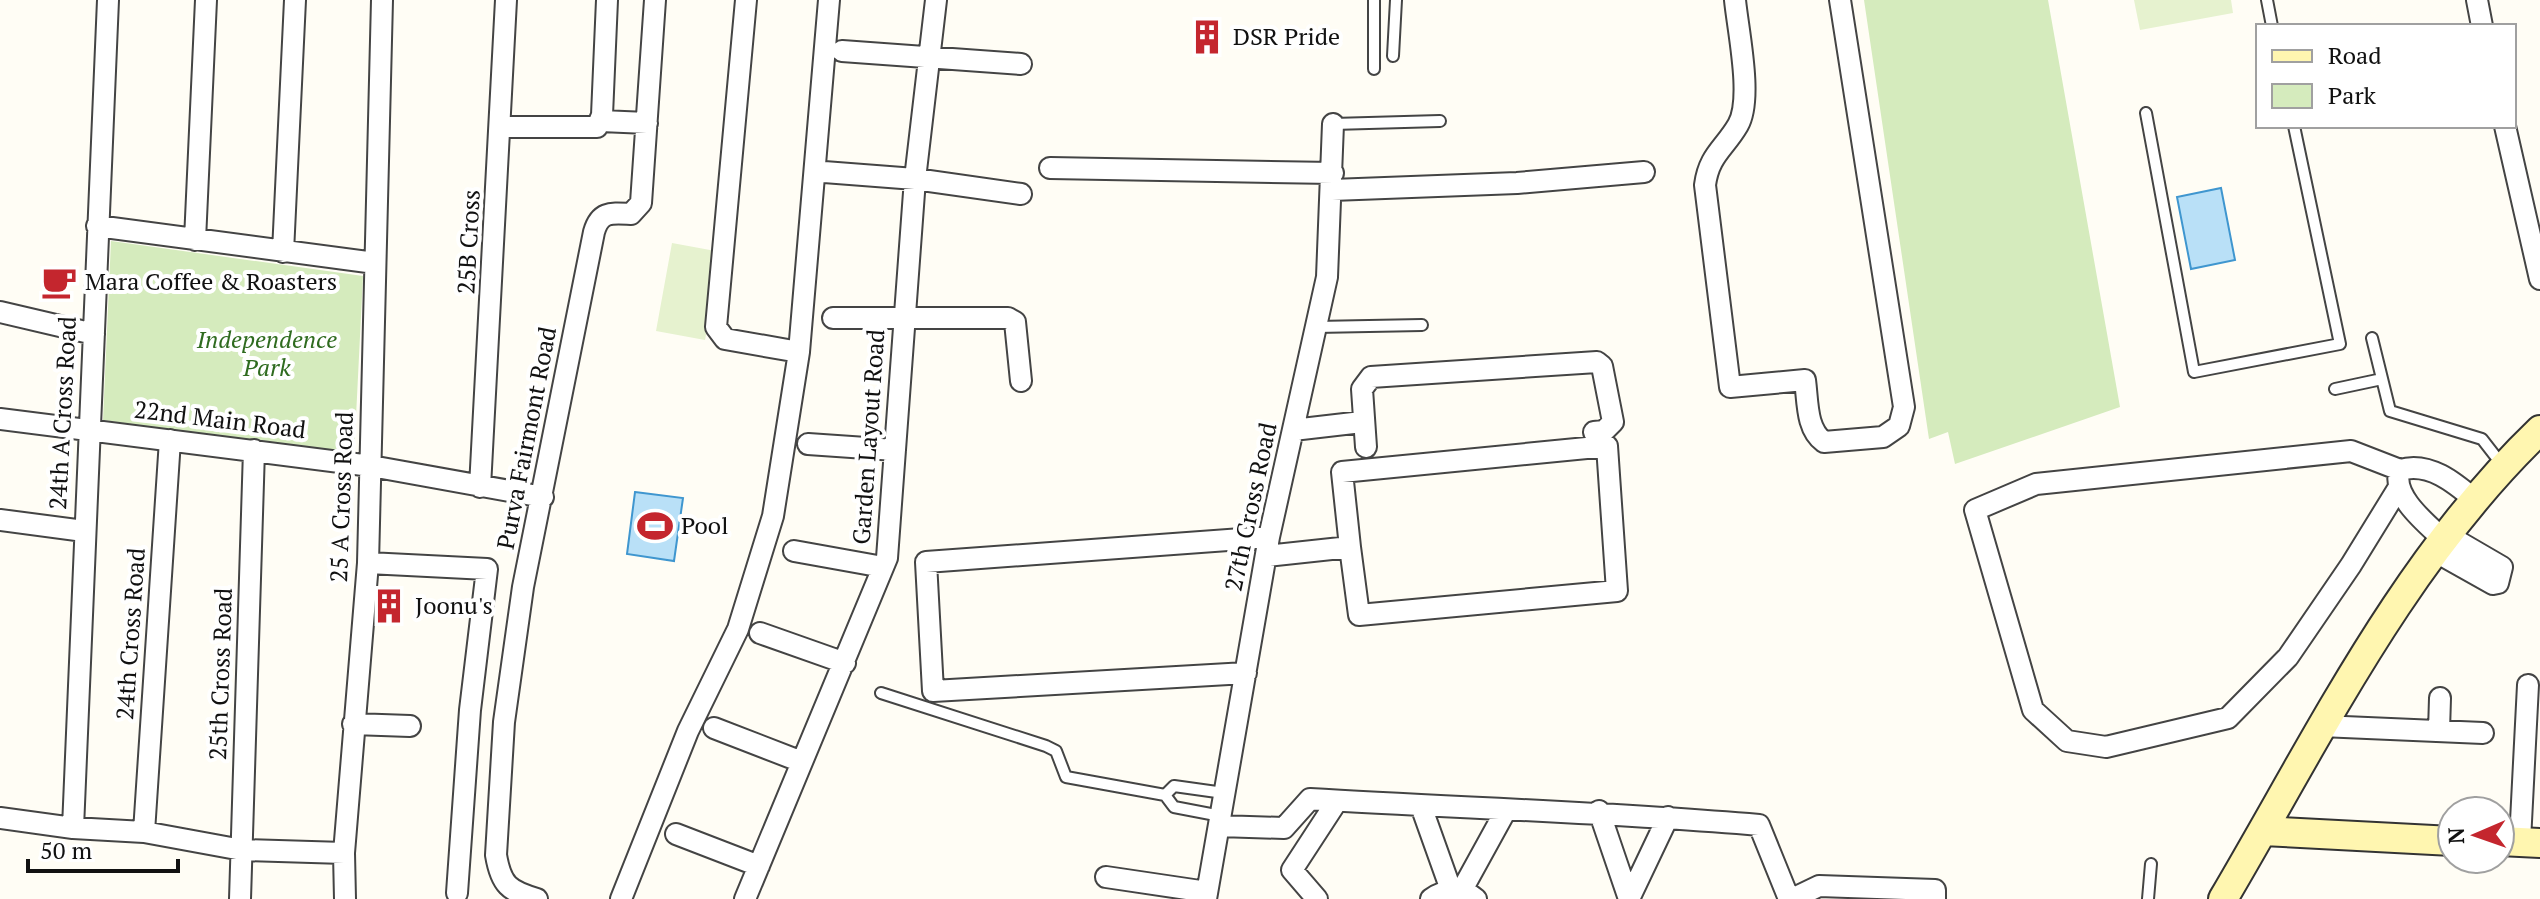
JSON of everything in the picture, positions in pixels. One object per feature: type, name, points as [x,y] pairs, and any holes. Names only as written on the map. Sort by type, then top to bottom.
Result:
[{"type":"street","name":"24th A Cross Road","points":[[73,828],[108,0]]},
{"type":"street","points":[[195,240],[206,0]]},
{"type":"street","points":[[283,252],[295,0]]},
{"type":"street","name":"25 A Cross Road","points":[[345,899],[344,853],[368,563],[382,0]]},
{"type":"street","name":"25B Cross","points":[[480,487],[502,127],[506,0]]},
{"type":"street","points":[[601,121],[607,0]]},
{"type":"street","name":"Purva Fairmont Road","points":[[537,899],[505,886],[500,878],[496,855],[505,710],[523,587],[594,232],[600,217],[607,212],[631,214],[640,207],[655,0]]},
{"type":"street","points":[[746,0],[716,327],[725,339],[799,352]]},
{"type":"street","points":[[621,899],[688,731],[738,629],[773,516],[799,352],[829,0]]},
{"type":"street","name":"Garden Layout Road","points":[[745,899],[887,558],[915,179],[936,0]]},
{"type":"street","points":[[1735,0],[1745,105],[1738,125],[1708,166],[1705,185],[1730,387],[1805,380],[1814,435],[1824,442],[1883,437],[1899,426],[1904,407],[1840,0]]},
{"type":"street","points":[[2477,0],[2482,24]]},
{"type":"street","points":[[842,51],[1021,64]]},
{"type":"street","points":[[502,127],[591,129],[601,121],[647,123]]},
{"type":"street","name":"27th Cross Road","points":[[1207,895],[1267,546],[1327,277],[1333,124]]},
{"type":"street","points":[[2505,128],[2540,279]]},
{"type":"street","points":[[1050,168],[1333,182],[1517,183],[1644,172]]},
{"type":"street","points":[[824,172],[915,179],[1021,194]]},
{"type":"street","points":[[97,226],[375,263]]},
{"type":"street","points":[[0,312],[94,334]]},
{"type":"street","points":[[833,318],[1008,318],[1015,322],[1021,381]]},
{"type":"street","points":[[1366,447],[1362,389],[1371,377],[1597,362],[1602,366],[1613,422],[1604,431],[1594,432]]},
{"type":"street","name":"22nd Main Road","points":[[0,419],[371,466],[543,497]]},
{"type":"street","points":[[1293,430],[1362,422]]},
{"type":"street","points":[[2223,899],[2321,726],[2442,542],[2503,466],[2540,430]]},
{"type":"street","name":"24th Cross Road","points":[[144,832],[170,440]]},
{"type":"street","points":[[808,444],[895,450]]},
{"type":"street","points":[[1607,446],[1617,591],[1359,615],[1350,547],[1342,472],[1607,446]]},
{"type":"street","name":"25th Cross Road","points":[[240,899],[254,450]]},
{"type":"street","points":[[2442,542],[2419,516],[2400,478],[2351,451],[2036,484],[1975,510],[2033,710],[2067,741],[2106,747],[2228,718],[2288,657],[2351,565],[2400,478],[2408,467],[2446,476],[2475,500]]},
{"type":"street","points":[[0,520],[84,531]]},
{"type":"street","points":[[1246,673],[933,691],[926,562],[1267,546],[1350,547]]},
{"type":"street","points":[[794,551],[883,567]]},
{"type":"street","points":[[368,563],[487,569],[470,710],[457,893]]},
{"type":"street","points":[[760,633],[845,663]]},
{"type":"street","points":[[2520,842],[2528,685]]},
{"type":"street","points":[[2439,731],[2440,698]]},
{"type":"street","points":[[353,724],[410,726]]},
{"type":"street","points":[[2321,726],[2483,733]]},
{"type":"street","points":[[714,728],[802,762]]},
{"type":"street","points":[[1220,821],[1284,828],[1310,799],[1506,810],[1599,811],[1759,825],[1790,899],[1819,886],[1935,890],[1935,899]]},
{"type":"street","points":[[1317,899],[1292,870],[1337,801]]},
{"type":"street","points":[[1421,806],[1463,893]]},
{"type":"street","points":[[1463,893],[1506,810]]},
{"type":"street","points":[[1599,811],[1629,899]]},
{"type":"street","points":[[1629,899],[1668,817]]},
{"type":"street","points":[[0,818],[73,828],[144,832],[242,850],[344,853]]},
{"type":"street","points":[[2263,831],[2436,840]]},
{"type":"street","points":[[676,834],[759,866]]},
{"type":"street","points":[[1106,877],[1143,891],[1207,895]]},
{"type":"street","points":[[1431,899],[1463,893]]},
{"type":"street","points":[[1616,899],[1629,899]]},
{"type":"lane","points":[[1374,0],[1374,69]]},
{"type":"lane","points":[[1393,56],[1396,0]]},
{"type":"lane","points":[[2267,0],[2272,24]]},
{"type":"lane","points":[[2146,113],[2194,372],[2340,344],[2294,128]]},
{"type":"lane","points":[[1333,124],[1440,121]]},
{"type":"lane","points":[[1315,327],[1422,325]]},
{"type":"lane","points":[[2372,338],[2390,411],[2482,439],[2503,466]]},
{"type":"lane","points":[[2335,389],[2382,379]]},
{"type":"lane","points":[[881,693],[1046,746],[1056,751],[1066,777],[1165,795],[1174,807],[1220,821]]},
{"type":"lane","points":[[1165,795],[1174,786],[1224,793]]},
{"type":"lane","points":[[2148,899],[2151,864]]},
{"type":"green space","points":[[1864,0],[2048,0],[2120,407],[1955,464],[1948,432],[1929,439]]},
{"type":"green space","points":[[2134,0],[2231,0],[2233,13],[2140,30]]},
{"type":"green space","name":"Independence Park","points":[[111,241],[363,276],[354,457],[103,420]]},
{"type":"green space","points":[[672,243],[721,252],[705,340],[656,331]]},
{"type":"water","points":[[2221,188],[2235,260],[2191,269],[2177,197]]},
{"type":"water","name":"Pool","points":[[635,492],[683,498],[674,561],[627,554]]},
{"type":"place","name":"DSR Pride","points":[[1207,37]]},
{"type":"place","name":"Mara Coffee & Roasters","points":[[59,282]]},
{"type":"place","name":"Pool","points":[[655,526]]},
{"type":"place","name":"Joonu's","points":[[389,606]]}]
